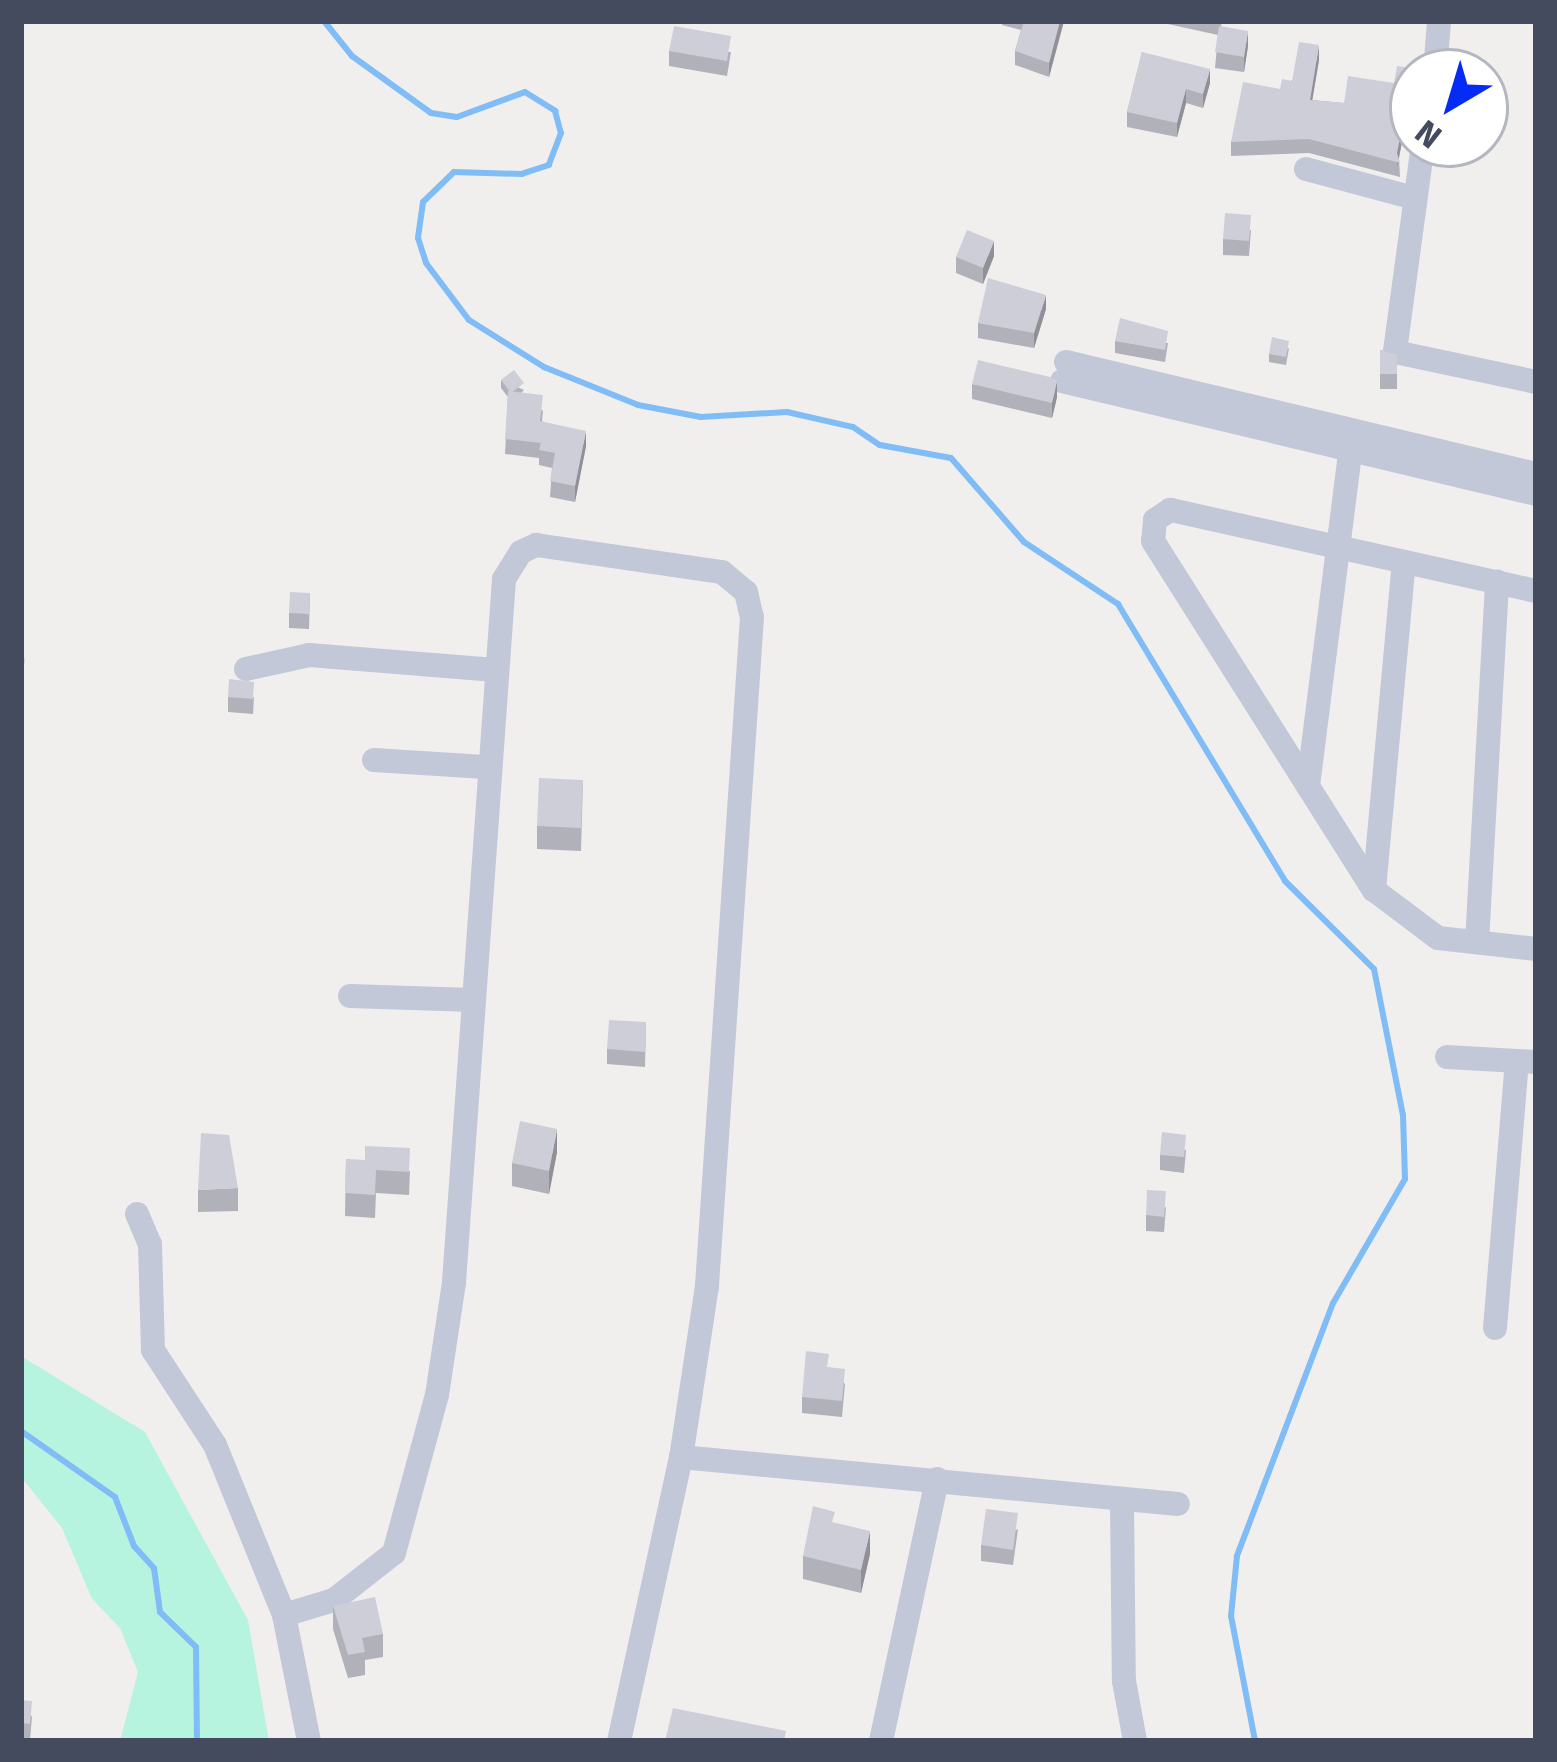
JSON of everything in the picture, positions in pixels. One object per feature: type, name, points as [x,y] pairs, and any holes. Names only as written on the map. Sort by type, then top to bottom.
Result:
[{"type":"street","points":[[1419,168],[1395,352],[1536,382]]},
{"type":"street","points":[[1306,169],[1414,198]]},
{"type":"street","points":[[1064,372],[1352,440],[1536,474]]},
{"type":"street","points":[[1352,440],[1536,494]]},
{"type":"street","points":[[1308,785],[1334,546],[1352,440]]},
{"type":"street","points":[[1536,591],[1170,510],[1155,520],[1153,541],[1374,890],[1438,938],[1536,949]]},
{"type":"street","points":[[284,1615],[366,1581],[394,1553],[408,1520],[454,1282],[485,767],[503,579],[521,551],[536,545],[722,572],[746,592],[752,617],[716,1167],[681,1457],[619,1741]]},
{"type":"street","points":[[1374,890],[1404,562]]},
{"type":"street","points":[[1477,942],[1497,582]]},
{"type":"street","points":[[246,669],[309,656],[495,670]]},
{"type":"street","points":[[374,760],[485,767]]},
{"type":"street","points":[[350,996],[472,1000]]},
{"type":"street","points":[[1447,1057],[1527,1062],[1495,1328]]},
{"type":"street","points":[[137,1214],[150,1244],[153,1350],[215,1445],[284,1615],[309,1741]]},
{"type":"street","points":[[681,1457],[937,1479],[1123,1503],[1178,1504]]},
{"type":"street","points":[[880,1741],[937,1479]]},
{"type":"street","points":[[1123,1503],[1124,1682],[1135,1741]]},
{"type":"green space","points":[[21,1356],[145,1432],[248,1620],[269,1741],[120,1741],[138,1672],[120,1628],[92,1599],[62,1528],[21,1477]]},
{"type":"building","points":[[1024,21],[1060,21],[1049,63],[1015,51]]},
{"type":"building","points":[[674,26],[731,36],[727,61],[669,51]]},
{"type":"building","points":[[1219,26],[1248,31],[1244,57],[1215,52]]},
{"type":"building","points":[[1299,42],[1319,45],[1310,100],[1344,103],[1348,76],[1389,82],[1389,160],[1309,139],[1231,142],[1243,82],[1280,89],[1282,79],[1292,81]]},
{"type":"building","points":[[1142,52],[1210,69],[1203,94],[1186,89],[1177,123],[1127,112]]},
{"type":"building","points":[[1225,213],[1251,215],[1249,241],[1223,239]]},
{"type":"building","points":[[967,230],[994,241],[983,268],[956,257]]},
{"type":"building","points":[[988,278],[1046,295],[1034,333],[978,323]]},
{"type":"building","points":[[1120,318],[1168,331],[1165,350],[1115,341]]},
{"type":"building","points":[[1272,337],[1289,341],[1286,357],[1269,354]]},
{"type":"building","points":[[1380,350],[1397,354],[1397,374],[1380,374]]},
{"type":"building","points":[[978,360],[1057,381],[1052,403],[972,384]]},
{"type":"building","points":[[514,370],[524,383],[511,393],[501,380]]},
{"type":"building","points":[[508,391],[543,395],[540,421],[586,431],[575,486],[550,481],[555,453],[539,450],[541,443],[505,439]]},
{"type":"building","points":[[290,592],[310,593],[309,614],[289,613]]},
{"type":"building","points":[[229,679],[254,682],[253,699],[228,697]]},
{"type":"building","points":[[539,778],[583,780],[581,828],[537,826]]},
{"type":"building","points":[[609,1020],[646,1022],[645,1052],[607,1049]]},
{"type":"building","points":[[520,1121],[557,1129],[549,1171],[512,1163]]},
{"type":"building","points":[[1162,1132],[1186,1135],[1184,1157],[1160,1155]]},
{"type":"building","points":[[201,1133],[229,1135],[238,1188],[198,1190]]},
{"type":"building","points":[[365,1146],[410,1148],[409,1172],[376,1170],[375,1195],[345,1193],[346,1159],[365,1160]]},
{"type":"building","points":[[1147,1190],[1166,1191],[1164,1217],[1146,1215]]},
{"type":"building","points":[[806,1351],[829,1354],[827,1367],[845,1369],[842,1401],[802,1397]]},
{"type":"building","points":[[813,1506],[835,1512],[832,1522],[870,1531],[861,1570],[803,1556]]},
{"type":"building","points":[[986,1509],[1018,1513],[1013,1550],[981,1545]]},
{"type":"building","points":[[375,1597],[383,1634],[362,1638],[365,1652],[348,1655],[333,1606]]},
{"type":"building","points":[[21,1700],[32,1701],[30,1724],[21,1723]]},
{"type":"building","points":[[673,1708],[786,1731],[784,1741],[665,1741]]},
{"type":"waterway","points":[[324,21],[352,56],[431,113],[457,117],[525,92],[555,111],[561,133],[549,165],[522,174],[454,172],[423,202],[418,238],[426,263],[469,320],[544,367],[638,405],[701,417],[787,412],[853,427],[880,445],[951,458],[1024,542],[1118,604],[1285,881],[1374,969],[1403,1115],[1405,1179],[1333,1303],[1237,1556],[1231,1616],[1255,1741]]},
{"type":"waterway","points":[[21,1431],[115,1497],[134,1546],[154,1568],[160,1612],[196,1647],[197,1741]]}]
